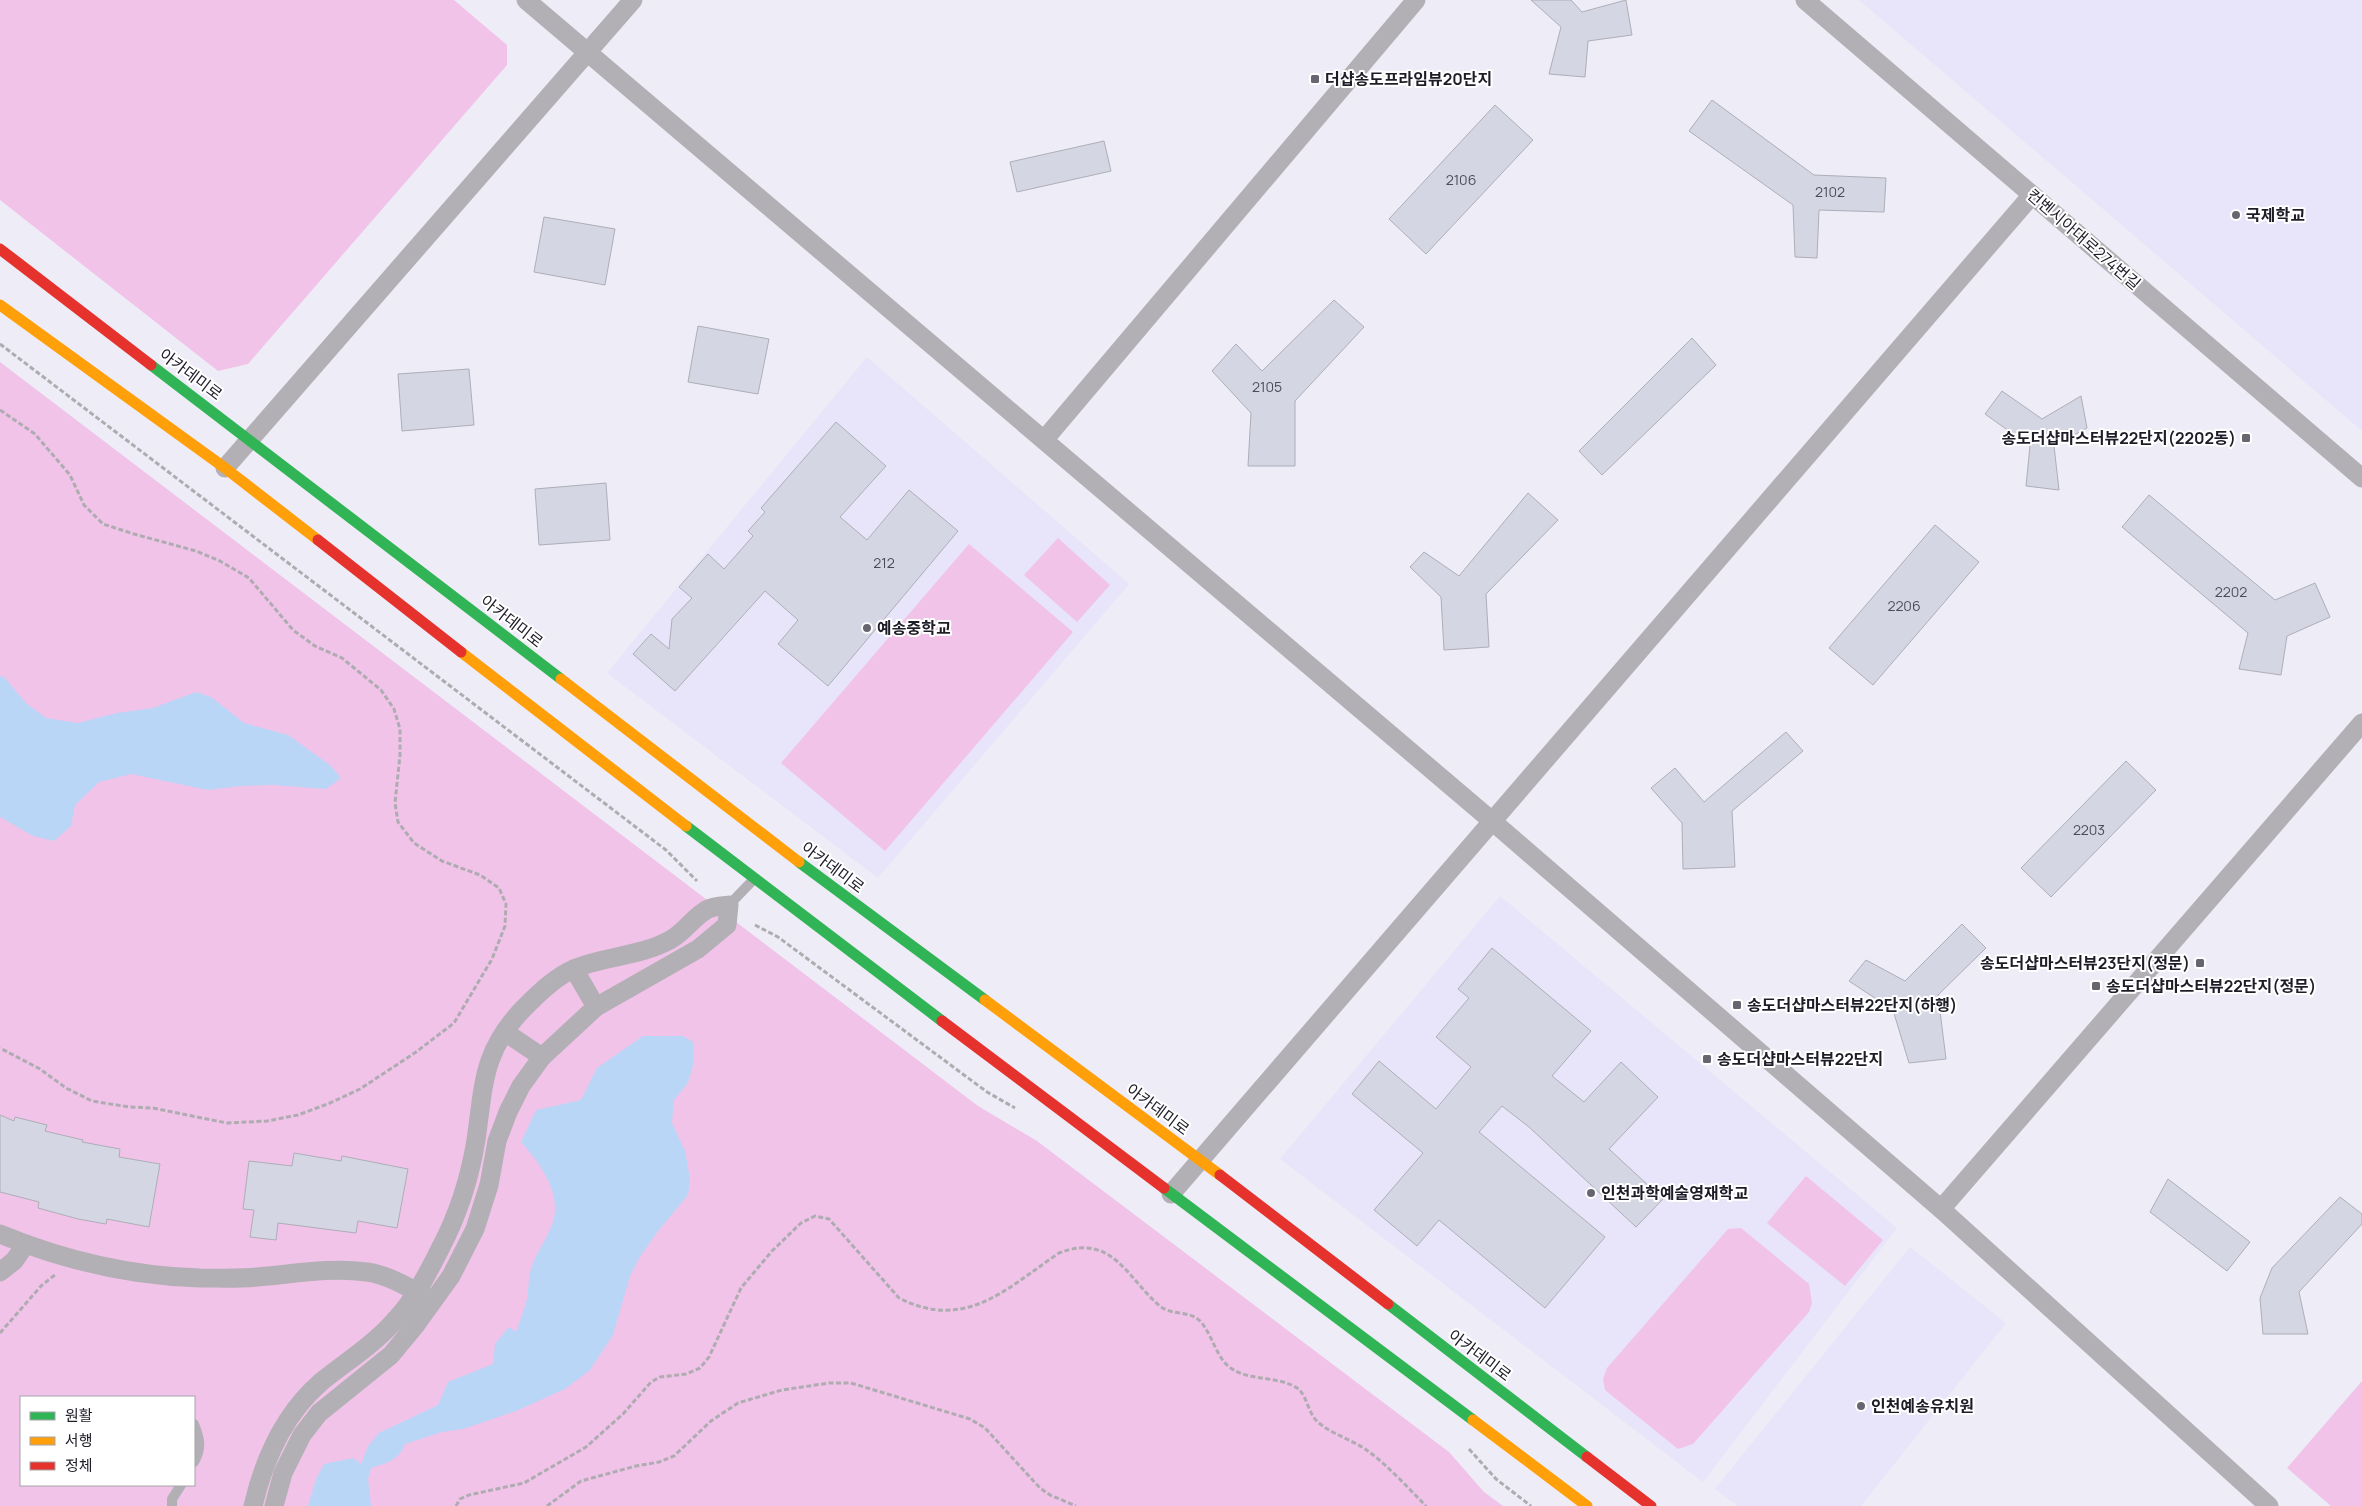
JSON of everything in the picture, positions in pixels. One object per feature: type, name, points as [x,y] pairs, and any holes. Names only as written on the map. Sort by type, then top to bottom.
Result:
[{"type":"main road","name":"아카데미로","points":[[0,249],[782,849],[1200,1160],[1651,1506]]},
{"type":"main road","points":[[0,305],[225,468],[754,878],[1587,1506]]},
{"type":"street","points":[[526,0],[1492,821],[1941,1209],[2269,1506]]},
{"type":"street","points":[[225,468],[588,54],[633,0]]},
{"type":"street","points":[[1044,440],[1416,0]]},
{"type":"street","name":"컨벤시아대로274번길","points":[[1805,0],[2362,478]]},
{"type":"street","points":[[1171,1194],[2032,195]]},
{"type":"street","points":[[1941,1209],[2362,723]]},
{"type":"street","points":[[253,1506],[261,1473],[272,1447],[298,1406],[320,1383],[374,1341],[397,1318],[417,1292],[455,1219],[476,1140],[480,1092],[486,1068],[496,1045],[523,1009],[555,980],[574,969],[603,960],[649,950],[672,939],[709,908],[729,905],[727,924],[698,949],[596,1007],[542,1057],[521,1086],[508,1112],[497,1142],[489,1185],[475,1228],[451,1276],[391,1355],[319,1413],[302,1435],[283,1473],[274,1506]]},
{"type":"street","points":[[574,969],[596,1007]]},
{"type":"street","points":[[505,1032],[542,1057]]},
{"type":"street","points":[[0,1234],[75,1259],[151,1274],[199,1278],[256,1277],[337,1270],[368,1272],[392,1279],[433,1302]]},
{"type":"street","points":[[0,1272],[14,1261],[26,1244]]},
{"type":"lane","points":[[729,905],[754,878]]},
{"type":"lane","points":[[195,1427],[200,1449],[195,1460]]},
{"type":"lane","points":[[172,1506],[172,1499],[179,1486]]},
{"type":"path","points":[[0,344],[666,850],[697,881]]},
{"type":"path","points":[[0,410],[35,434],[70,475],[84,505],[103,524],[196,550],[249,578],[293,630],[315,646],[342,658],[381,690],[394,709],[400,730],[400,755],[395,803],[398,822],[414,843],[442,861],[480,875],[499,888],[506,904],[505,926],[492,959],[454,1023],[416,1052],[360,1089],[330,1104],[298,1115],[267,1121],[226,1123],[153,1108],[129,1107],[92,1101],[66,1088],[40,1069],[0,1048]]},
{"type":"path","points":[[456,1506],[460,1499],[469,1495],[524,1483],[586,1446],[628,1408],[651,1382],[660,1377],[686,1374],[700,1368],[709,1357],[741,1288],[772,1251],[801,1223],[815,1216],[829,1219],[899,1298],[913,1305],[929,1308],[967,1309],[991,1300],[1059,1252],[1067,1249],[1096,1249],[1110,1255],[1119,1262],[1162,1308],[1199,1319],[1228,1366],[1237,1372],[1295,1387],[1303,1394],[1310,1413],[1319,1423],[1366,1450],[1426,1506]]},
{"type":"path","points":[[0,1333],[41,1286],[75,1259]]},
{"type":"path","points":[[547,1506],[581,1481],[636,1466],[659,1462],[674,1456],[711,1421],[738,1403],[782,1390],[829,1383],[851,1383],[970,1419],[985,1428],[1040,1488],[1050,1495],[1076,1506]]},
{"type":"shaded area","points":[[0,0],[454,0],[507,45],[507,65],[248,364],[218,371],[0,200]]},
{"type":"shaded area","name":"국제학교","points":[[1859,0],[2362,0],[2362,431]]},
{"type":"shaded area","name":"예송중학교","points":[[867,357],[1129,584],[878,878],[607,673]]},
{"type":"shaded area","points":[[0,362],[978,1106],[1037,1141],[1449,1452],[1484,1492],[1503,1506],[0,1506]]},
{"type":"shaded area","points":[[1058,538],[1110,585],[1077,622],[1024,575]]},
{"type":"shaded area","points":[[969,544],[1073,632],[885,851],[781,763]]},
{"type":"shaded area","name":"인천과학예술영재학교","points":[[1500,896],[1897,1228],[1703,1482],[1280,1159]]},
{"type":"shaded area","points":[[1806,1176],[1883,1240],[1845,1286],[1767,1223]]},
{"type":"shaded area","points":[[1741,1228],[1809,1284],[1812,1303],[1809,1312],[1693,1444],[1678,1449],[1605,1390],[1603,1379],[1607,1368],[1728,1229]]},
{"type":"shaded area","name":"인천예송유치원","points":[[1910,1247],[2006,1323],[1861,1506],[1738,1506],[1715,1489]]},
{"type":"shaded area","points":[[2362,1381],[2362,1506],[2331,1506],[2287,1468]]},
{"type":"water","points":[[0,676],[4,677],[26,703],[46,718],[78,723],[117,713],[153,708],[196,692],[211,697],[244,723],[288,735],[330,765],[341,778],[326,789],[273,785],[208,790],[131,774],[99,782],[75,805],[71,826],[54,841],[33,836],[0,817]]},
{"type":"water","points":[[643,1036],[683,1036],[693,1042],[693,1065],[688,1083],[674,1100],[672,1123],[685,1151],[690,1179],[688,1195],[658,1231],[639,1258],[630,1276],[613,1335],[590,1370],[565,1389],[516,1411],[463,1429],[442,1432],[405,1444],[396,1457],[371,1468],[368,1479],[371,1506],[308,1506],[316,1479],[324,1464],[353,1458],[361,1464],[368,1446],[379,1433],[438,1405],[448,1382],[493,1364],[495,1344],[509,1327],[516,1332],[527,1299],[531,1269],[555,1216],[553,1192],[543,1170],[521,1142],[536,1110],[581,1100],[597,1068]]},
{"type":"building","points":[[1531,0],[1571,0],[1582,12],[1626,0],[1632,35],[1588,41],[1585,77],[1549,74],[1561,27]]},
{"type":"building","points":[[1712,100],[1814,175],[1886,178],[1884,212],[1819,210],[1817,258],[1795,257],[1793,205],[1689,131]]},
{"type":"building","points":[[1495,105],[1533,140],[1426,254],[1389,219]]},
{"type":"building","points":[[1104,141],[1111,171],[1017,192],[1010,162]]},
{"type":"building","points":[[544,217],[615,229],[605,285],[534,272]]},
{"type":"building","points":[[1334,300],[1364,327],[1295,401],[1295,466],[1248,466],[1251,413],[1212,371],[1236,344],[1262,371]]},
{"type":"building","points":[[698,326],[769,339],[758,394],[688,382]]},
{"type":"building","points":[[1692,338],[1716,365],[1602,475],[1579,451]]},
{"type":"building","points":[[469,369],[474,425],[402,431],[398,374]]},
{"type":"building","points":[[2002,391],[2042,419],[2081,396],[2087,428],[2054,446],[2059,490],[2026,486],[2030,446],[1985,414]]},
{"type":"building","name":"예송중학교","points":[[836,422],[886,466],[840,517],[867,540],[909,490],[958,531],[828,686],[778,644],[798,620],[765,591],[675,691],[633,654],[651,634],[669,649],[672,619],[692,598],[679,587],[708,554],[724,569],[753,536],[748,531],[765,512],[761,508]]},
{"type":"building","points":[[606,483],[610,540],[539,545],[535,489]]},
{"type":"building","points":[[1528,493],[1558,520],[1486,594],[1489,647],[1444,650],[1441,597],[1410,567],[1424,552],[1459,576]]},
{"type":"building","points":[[2149,495],[2275,600],[2315,583],[2330,617],[2287,636],[2281,675],[2239,669],[2248,633],[2122,527]]},
{"type":"building","points":[[1935,525],[1979,562],[1873,685],[1829,648]]},
{"type":"building","points":[[1786,732],[1803,751],[1732,811],[1735,867],[1683,869],[1682,823],[1651,788],[1675,768],[1704,802]]},
{"type":"building","points":[[2126,761],[2156,790],[2051,897],[2021,868]]},
{"type":"building","points":[[1962,924],[1986,948],[1938,995],[1946,1059],[1909,1063],[1893,1010],[1849,981],[1866,960],[1905,981]]},
{"type":"building","points":[[1492,948],[1591,1031],[1552,1076],[1584,1102],[1621,1062],[1658,1097],[1609,1149],[1663,1199],[1636,1227],[1529,1127],[1502,1106],[1479,1132],[1605,1237],[1545,1308],[1439,1220],[1417,1246],[1374,1210],[1423,1153],[1352,1094],[1379,1061],[1436,1109],[1471,1067],[1436,1037],[1469,998],[1458,989]]},
{"type":"building","points":[[0,1115],[14,1121],[15,1117],[47,1125],[45,1131],[83,1140],[82,1142],[120,1149],[119,1157],[160,1164],[149,1227],[107,1219],[106,1224],[78,1219],[38,1208],[39,1202],[0,1192]]},
{"type":"building","points":[[294,1153],[341,1161],[342,1156],[408,1169],[397,1228],[358,1221],[356,1233],[278,1223],[276,1240],[250,1237],[254,1210],[243,1209],[249,1161],[292,1166]]},
{"type":"building","points":[[2168,1179],[2250,1242],[2227,1271],[2150,1212]]},
{"type":"building","points":[[2340,1197],[2362,1214],[2362,1224],[2299,1292],[2308,1334],[2263,1334],[2260,1298],[2272,1268]]},
{"type":"traffic: fast","points":[[151,365],[561,679]]},
{"type":"traffic: fast","points":[[686,826],[942,1021]]},
{"type":"traffic: fast","points":[[799,862],[985,1000]]},
{"type":"traffic: fast","points":[[1164,1188],[1473,1420]]},
{"type":"traffic: fast","points":[[1388,1304],[1587,1457]]},
{"type":"traffic: slow","points":[[0,305],[225,468],[318,540]]},
{"type":"traffic: slow","points":[[461,652],[686,826]]},
{"type":"traffic: slow","points":[[561,679],[799,862]]},
{"type":"traffic: slow","points":[[985,1000],[1220,1175]]},
{"type":"traffic: slow","points":[[1473,1420],[1587,1506]]},
{"type":"traffic: jam","points":[[0,249],[151,365]]},
{"type":"traffic: jam","points":[[318,540],[461,652]]},
{"type":"traffic: jam","points":[[942,1021],[1164,1188]]},
{"type":"traffic: jam","points":[[1220,1175],[1388,1304]]},
{"type":"traffic: jam","points":[[1587,1457],[1651,1506]]},
{"type":"place","name":"더샵송도프라임뷰20단지","points":[[1315,79]]},
{"type":"place","name":"국제학교","points":[[2236,215]]},
{"type":"place","name":"송도더샵마스터뷰22단지(2202동)","points":[[2246,438]]},
{"type":"place","name":"예송중학교","points":[[867,628]]},
{"type":"place","name":"송도더샵마스터뷰23단지(정문)","points":[[2200,963]]},
{"type":"place","name":"송도더샵마스터뷰22단지(정문)","points":[[2096,986]]},
{"type":"place","name":"송도더샵마스터뷰22단지(하행)","points":[[1737,1005]]},
{"type":"place","name":"송도더샵마스터뷰22단지","points":[[1707,1059]]},
{"type":"place","name":"인천과학예술영재학교","points":[[1591,1193]]},
{"type":"place","name":"인천예송유치원","points":[[1861,1406]]}]
